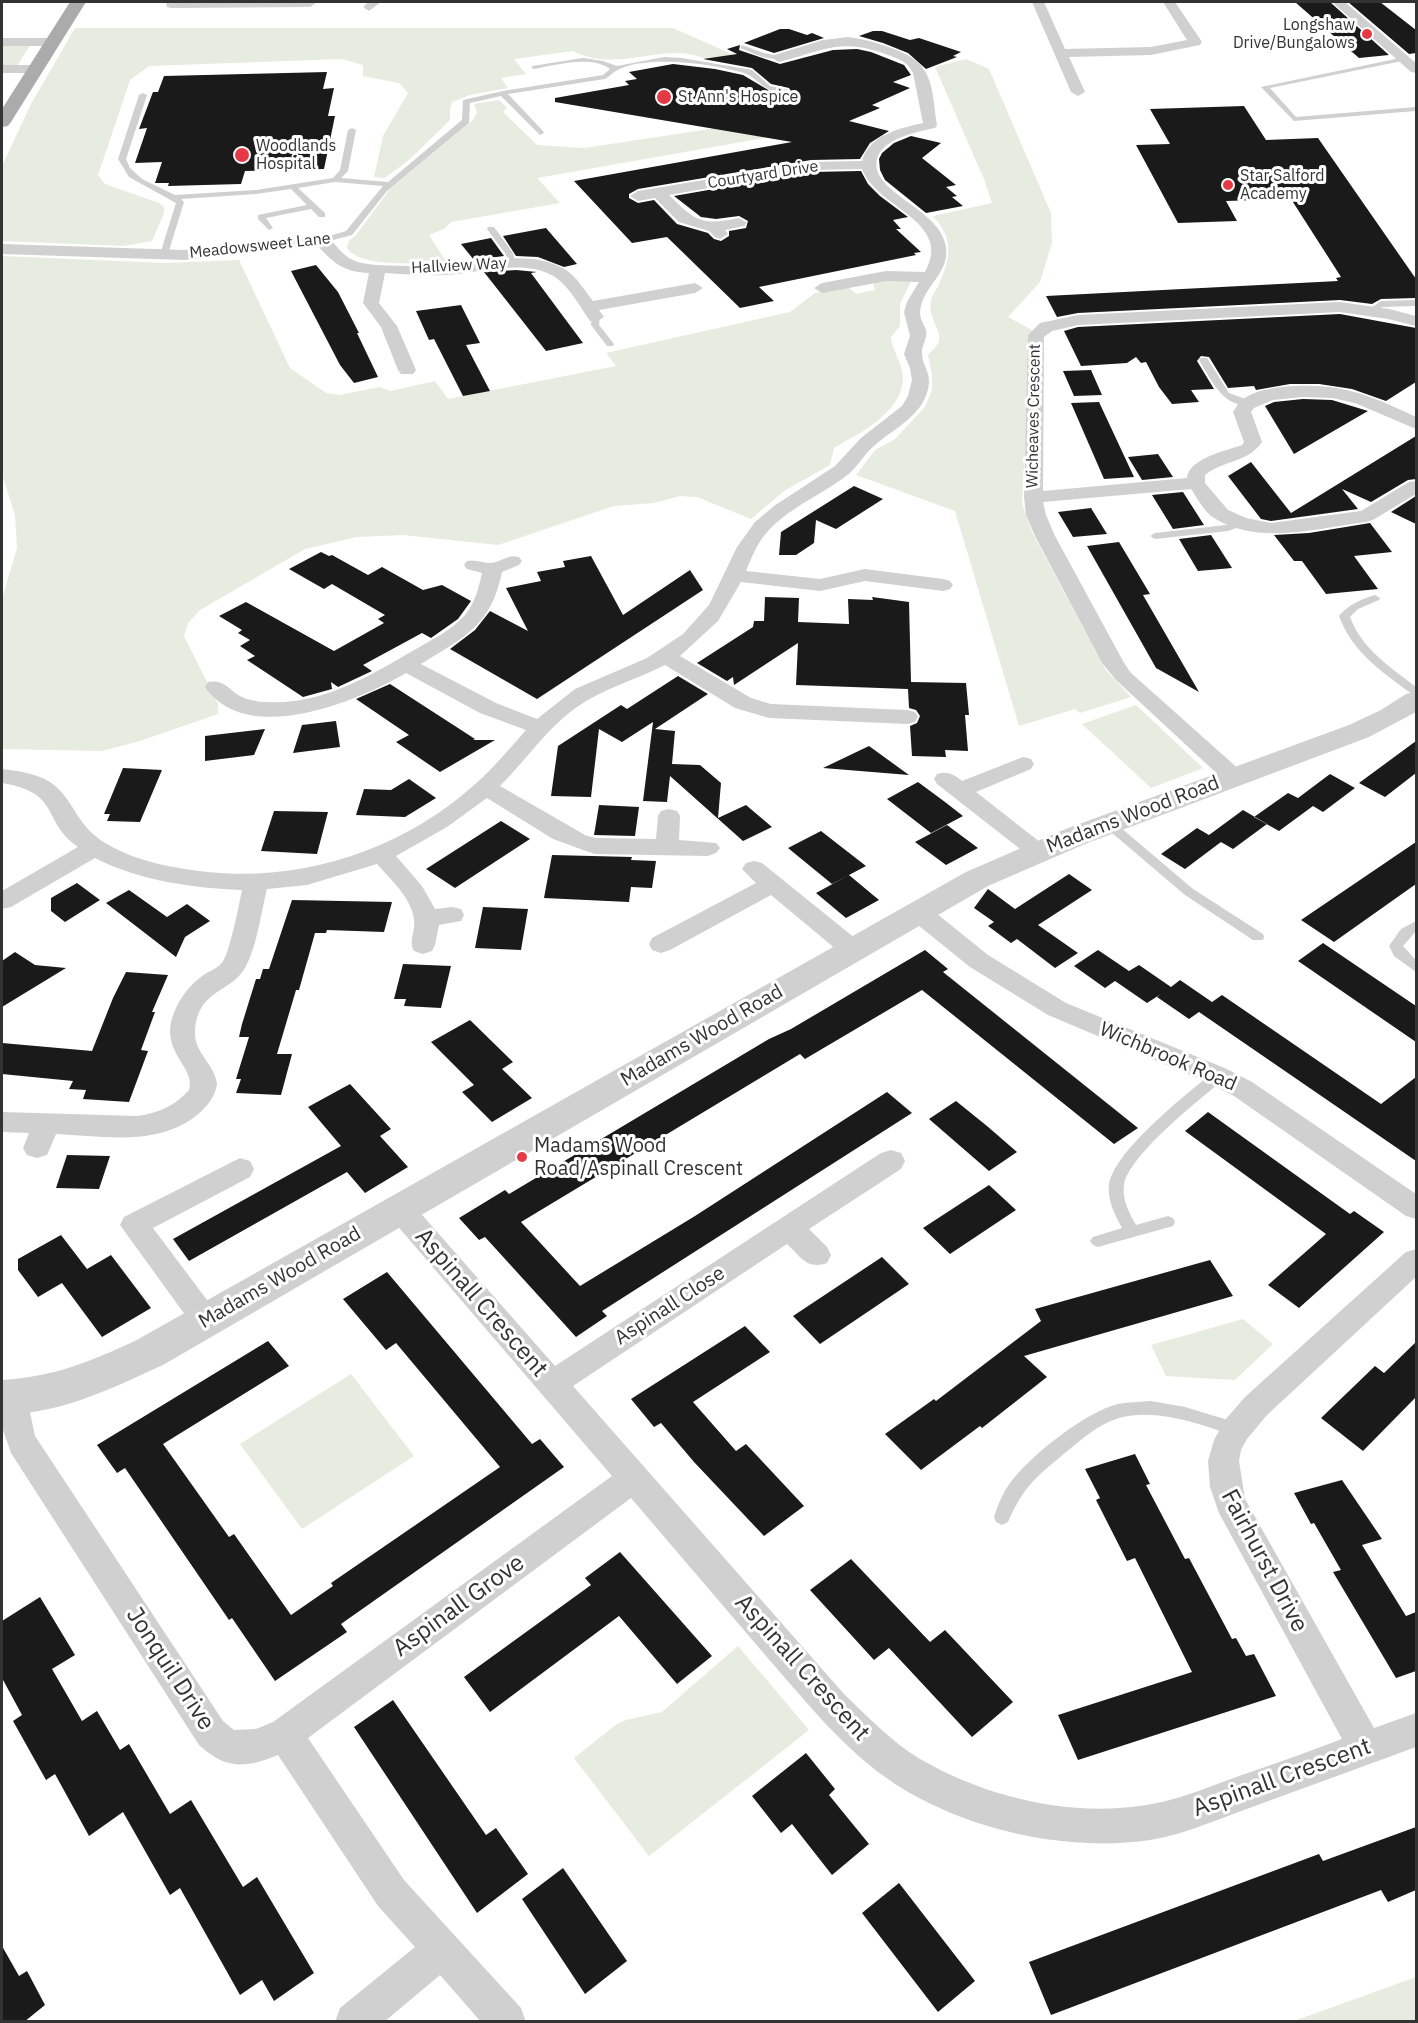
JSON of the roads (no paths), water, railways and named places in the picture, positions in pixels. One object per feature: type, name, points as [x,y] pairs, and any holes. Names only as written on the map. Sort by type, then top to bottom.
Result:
[{"type":"main road","points":[[2,122],[78,2]]},
{"type":"street","points":[[1038,2],[1078,92]]},
{"type":"street","points":[[1061,53],[1151,51],[1195,42],[1169,2]]},
{"type":"street","points":[[1338,2],[1416,69]]},
{"type":"street","points":[[170,5],[303,3]]},
{"type":"street","points":[[2,776],[21,777],[50,791],[67,819],[94,848],[129,863],[170,874],[256,884],[319,876],[348,868],[419,835],[486,788],[557,711],[573,699],[665,656],[713,615],[735,575],[744,551],[760,528],[796,499],[844,469],[866,443],[894,426],[916,399],[920,386],[920,372],[913,351],[918,337],[911,314],[938,264],[936,233],[918,214],[875,182],[868,165],[877,148],[887,140],[906,132],[937,127],[918,70],[908,59],[889,50],[851,40],[826,42],[786,53]]},
{"type":"street","points":[[2,42],[53,42]]},
{"type":"street","points":[[2,69],[36,69]]},
{"type":"street","name":"Courtyard Drive","points":[[638,196],[811,166],[868,165]]},
{"type":"street","points":[[659,193],[684,219],[717,231],[739,223]]},
{"type":"street","name":"Meadowsweet Lane","points":[[2,249],[200,254],[322,241]]},
{"type":"street","name":"Hallview Way","points":[[322,241],[333,254],[348,265],[378,270],[468,269],[513,263],[540,265],[561,274],[592,312]]},
{"type":"street","points":[[378,270],[371,303],[389,326],[406,359]]},
{"type":"street","points":[[822,288],[859,285],[897,275],[931,277]]},
{"type":"street","points":[[592,312],[695,288]]},
{"type":"street","name":"Wicheaves Crescent","points":[[1234,777],[1123,676],[1113,663],[1045,536],[1036,515],[1033,497],[1035,340],[1039,330],[1054,324],[1078,320],[1315,307],[1372,310],[1416,321]]},
{"type":"street","points":[[1416,424],[1357,398],[1331,393],[1287,393],[1259,398],[1248,403],[1242,412],[1253,442],[1239,454],[1205,466],[1196,474],[1196,483],[1214,508],[1241,523],[1271,529],[1353,520],[1377,512],[1416,487]]},
{"type":"street","points":[[1033,497],[1196,483]]},
{"type":"street","points":[[216,687],[227,698],[255,708],[305,709],[344,697],[406,664],[471,621],[487,597],[493,565]]},
{"type":"street","points":[[735,575],[808,585],[820,585],[865,575],[948,584]]},
{"type":"street","points":[[665,656],[743,704],[755,708],[862,723],[907,717]]},
{"type":"street","points":[[406,664],[488,708],[542,728]]},
{"type":"street","name":"Madams Wood Road","points":[[7,1398],[49,1392],[82,1382],[149,1353],[977,879],[1037,851],[1359,731],[1391,716],[1416,700]]},
{"type":"street","points":[[1023,764],[952,784],[1037,851]]},
{"type":"street","points":[[486,788],[579,843],[595,846],[708,848]]},
{"type":"street","points":[[667,847],[669,816]]},
{"type":"street","points":[[2,902],[94,848]]},
{"type":"street","points":[[381,854],[415,893],[427,918],[423,945]]},
{"type":"street","points":[[661,944],[764,876],[852,949]]},
{"type":"street","points":[[2,1122],[41,1136],[149,1126],[167,1121],[187,1109],[199,1098],[204,1085],[201,1073],[185,1048],[181,1035],[191,1004],[201,990],[234,964],[256,884]]},
{"type":"street","name":"Wichbrook Road","points":[[918,911],[979,961],[1057,1009],[1218,1076],[1243,1089],[1416,1208]]},
{"type":"street","points":[[427,918],[452,915]]},
{"type":"street","name":"Aspinall Close","points":[[552,1384],[891,1161]]},
{"type":"street","points":[[206,1321],[134,1225],[240,1169]]},
{"type":"street","name":"Aspinall Crescent","points":[[399,1208],[846,1719],[866,1740],[906,1770],[952,1794],[1010,1815],[1061,1824],[1112,1826],[1152,1822],[1192,1811],[1416,1730]]},
{"type":"street","points":[[789,1228],[817,1255]]},
{"type":"street","name":"Fairhurst Drive","points":[[1366,1748],[1230,1503],[1221,1477],[1225,1452],[1235,1429],[1256,1406],[1416,1260]]},
{"type":"street","name":"Jonquil Drive","points":[[7,1398],[22,1443],[220,1744],[236,1749],[258,1747],[285,1734]]},
{"type":"street","name":"Aspinall Grove","points":[[285,1734],[634,1478]]},
{"type":"street","points":[[285,1734],[378,1876],[507,2022]]},
{"type":"street","points":[[354,2022],[442,1949]]},
{"type":"lane","points":[[742,47],[763,55],[786,53]]},
{"type":"lane","points":[[534,67],[589,59],[613,66],[614,69]]},
{"type":"lane","name":"Meadowsweet Lane","points":[[322,241],[350,233],[390,184],[466,121],[466,102],[503,93],[605,76],[614,69],[664,59],[749,72],[768,88],[785,90]]},
{"type":"lane","points":[[1405,59],[1265,87],[1294,119],[1416,109]]},
{"type":"lane","points":[[503,93],[540,133]]},
{"type":"lane","points":[[143,95],[122,159],[124,167],[150,189],[175,197],[256,192],[335,180],[390,184]]},
{"type":"lane","points":[[335,180],[344,171],[352,130]]},
{"type":"lane","points":[[293,187],[322,215]]},
{"type":"lane","points":[[164,254],[180,202],[175,197]]},
{"type":"lane","points":[[261,217],[313,206]]},
{"type":"lane","points":[[254,209],[269,228]]},
{"type":"lane","points":[[491,229],[509,253],[513,263]]},
{"type":"lane","points":[[1372,310],[1381,304],[1416,303]]},
{"type":"lane","points":[[592,312],[595,325],[610,344]]},
{"type":"lane","points":[[1204,360],[1226,395],[1248,403]]},
{"type":"lane","points":[[1155,536],[1228,528],[1241,523]]},
{"type":"lane","points":[[1375,598],[1354,607],[1344,616],[1347,628],[1366,651],[1416,692]]},
{"type":"lane","points":[[1109,824],[1189,892],[1257,937]]},
{"type":"lane","points":[[1416,925],[1399,939],[1396,946],[1399,953],[1416,967]]},
{"type":"lane","points":[[1132,1232],[1116,1195],[1117,1180],[1128,1162],[1153,1135],[1218,1076]]},
{"type":"lane","points":[[1098,1241],[1168,1222]]},
{"type":"lane","points":[[1002,1516],[1007,1500],[1022,1479],[1062,1445],[1110,1414],[1146,1409],[1187,1413],[1235,1429]]},
{"type":"place","name":"Longshaw Drive/Bungalows","points":[[1367,34]]},
{"type":"place","name":"St Ann's Hospice","points":[[664,97]]},
{"type":"place","name":"Woodlands Hospital","points":[[242,155]]},
{"type":"place","name":"Star Salford Academy","points":[[1228,185]]},
{"type":"place","name":"Madams Wood Road/Aspinall Crescent","points":[[522,1157]]}]
